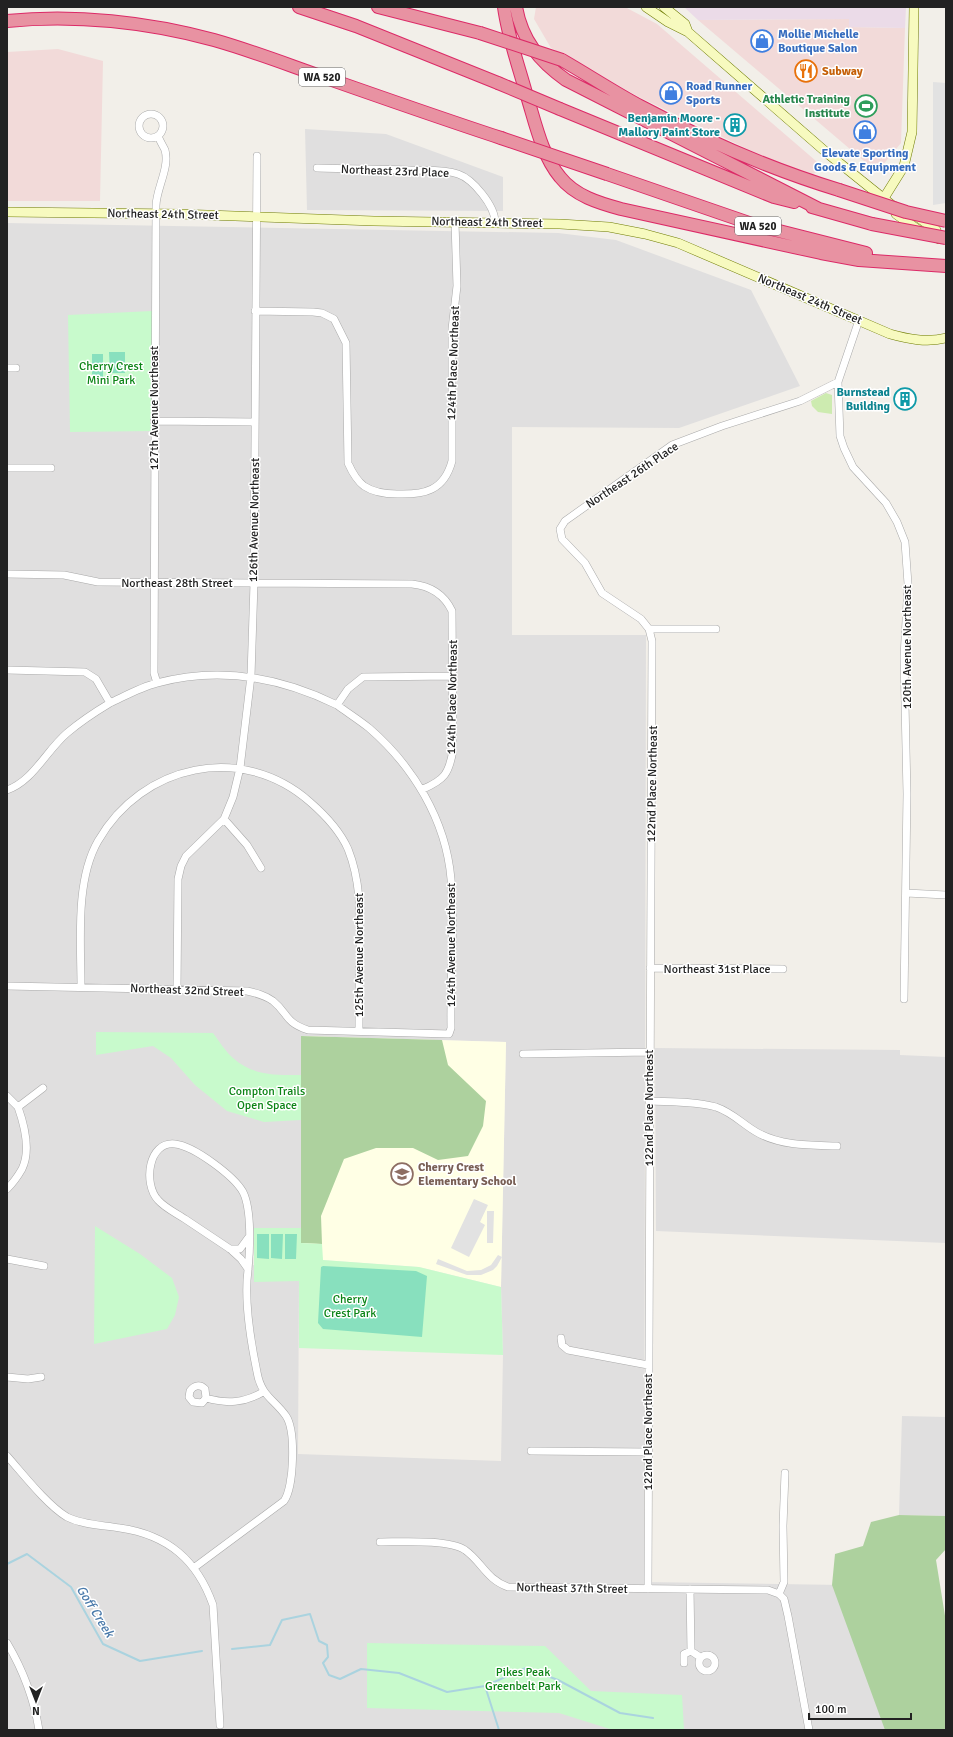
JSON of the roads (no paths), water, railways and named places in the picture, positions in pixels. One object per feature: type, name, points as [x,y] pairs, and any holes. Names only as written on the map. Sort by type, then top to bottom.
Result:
[{"type":"highway","name":"WA 520","points":[[299,7],[356,26],[774,197],[872,224],[944,240]]},
{"type":"highway","points":[[378,7],[480,33],[562,60],[639,106],[698,136],[796,177],[906,212],[946,221]]},
{"type":"highway","points":[[500,7],[540,138],[547,155],[560,177],[579,193],[599,203],[621,209],[821,253],[859,260],[914,263]]},
{"type":"highway","points":[[504,7],[507,27]]},
{"type":"highway","points":[[516,7],[524,33],[539,58],[566,80],[819,209]]},
{"type":"highway","name":"WA 520","points":[[7,21],[64,19],[146,26],[183,33],[246,51],[755,226],[826,244],[914,263],[946,266]]},
{"type":"street","points":[[646,7],[668,22],[688,32],[821,148],[894,206],[896,214],[927,238],[944,240]]},
{"type":"street","points":[[664,7],[685,24],[688,32]]},
{"type":"street","points":[[884,198],[904,166],[912,132],[914,7]]},
{"type":"street","name":"127th Avenue Northeast","points":[[157,683],[154,673],[156,199],[165,168],[165,152],[158,136]]},
{"type":"street","name":"126th Avenue Northeast","points":[[224,820],[233,796],[240,768],[251,676],[254,583],[257,156]]},
{"type":"street","name":"Northeast 23rd Place","points":[[317,168],[432,171],[457,174],[469,179],[475,185],[495,214],[495,222]]},
{"type":"street","name":"Northeast 24th Street","points":[[7,212],[256,216],[495,222],[609,227],[645,234],[678,243],[907,339],[926,341],[946,338]]},
{"type":"street","name":"124th Place Northeast","points":[[255,311],[313,312],[322,313],[334,319],[346,343],[348,463],[358,481],[365,486],[386,494],[413,495],[431,491],[443,479],[452,461],[452,329],[457,286],[456,222]]},
{"type":"street","name":"120th Avenue Northeast","points":[[859,320],[838,382],[838,422],[844,448],[853,467],[886,503],[897,522],[905,542],[908,584],[904,657],[908,794],[904,999]]},
{"type":"street","points":[[7,368],[16,368]]},
{"type":"street","name":"Northeast 26th Place","points":[[649,629],[642,619],[602,593],[585,563],[562,539],[560,529],[565,521],[672,445],[722,426],[800,401],[838,382]]},
{"type":"street","points":[[154,421],[255,422]]},
{"type":"street","points":[[7,468],[51,468]]},
{"type":"street","name":"Northeast 28th Street","points":[[7,574],[64,575],[98,582],[412,584],[423,585],[440,595]]},
{"type":"street","name":"124th Place Northeast","points":[[422,789],[439,782],[447,772],[451,762],[453,750],[452,611],[447,602],[440,595]]},
{"type":"street","points":[[649,629],[716,629]]},
{"type":"street","name":"122nd Place Northeast","points":[[648,1588],[647,1452],[653,662],[652,641],[649,629]]},
{"type":"street","points":[[7,670],[85,672],[96,679],[110,703]]},
{"type":"street","name":"124th Avenue Northeast","points":[[7,790],[25,781],[49,750],[67,733],[89,716],[110,703],[157,683],[199,676],[251,676],[299,688],[337,705],[369,728],[397,755],[422,789],[438,827],[447,856],[451,878],[451,1028],[449,1034]]},
{"type":"street","points":[[337,705],[348,689],[363,677],[453,676]]},
{"type":"street","name":"125th Avenue Northeast","points":[[81,987],[84,891],[87,871],[98,842],[113,819],[129,802],[167,778],[206,768],[240,768],[275,780],[299,792],[323,813],[340,835],[347,848],[356,873],[360,898],[359,1032]]},
{"type":"street","points":[[177,989],[178,879],[181,866],[191,849],[224,820],[247,846],[261,868]]},
{"type":"street","points":[[906,893],[946,895]]},
{"type":"street","name":"Northeast 31st Place","points":[[650,968],[783,969]]},
{"type":"street","name":"Northeast 32nd Street","points":[[7,986],[247,991],[265,997],[274,1002],[287,1020],[308,1030],[449,1034]]},
{"type":"street","points":[[523,1054],[650,1052]]},
{"type":"street","points":[[18,1107],[43,1088]]},
{"type":"street","points":[[7,1096],[18,1107],[25,1135],[25,1159],[23,1168],[7,1189]]},
{"type":"street","points":[[649,1102],[698,1103],[718,1108],[742,1120],[751,1129],[765,1136],[787,1143],[838,1146]]},
{"type":"street","points":[[195,1568],[284,1501],[290,1488],[292,1452],[291,1425],[286,1416],[263,1392],[257,1373],[248,1308],[248,1270],[248,1238],[247,1204],[243,1193],[230,1175],[186,1147],[175,1144],[160,1148],[152,1160],[150,1169],[150,1181],[156,1199],[230,1249],[241,1259],[248,1270]]},
{"type":"street","points":[[230,1249],[240,1248],[248,1238]]},
{"type":"street","points":[[7,1259],[44,1266]]},
{"type":"street","points":[[561,1338],[562,1345],[568,1350],[648,1365]]},
{"type":"street","points":[[7,1377],[28,1379],[42,1377]]},
{"type":"street","points":[[206,1398],[223,1402],[240,1402],[263,1392]]},
{"type":"street","points":[[531,1451],[647,1452]]},
{"type":"street","points":[[7,1456],[52,1505],[68,1517],[81,1522],[126,1529],[152,1536],[180,1553],[195,1568],[208,1590],[213,1605],[220,1725]]},
{"type":"street","points":[[785,1473],[783,1526],[784,1582],[779,1594],[784,1599],[788,1616],[809,1730]]},
{"type":"street","name":"Northeast 37th Street","points":[[380,1542],[454,1544],[471,1556],[497,1583],[508,1587],[768,1590],[779,1594]]},
{"type":"street","points":[[690,1589],[691,1651]]},
{"type":"street","points":[[7,1643],[28,1687],[37,1714],[39,1730]]},
{"type":"street","points":[[691,1651],[700,1657]]},
{"type":"street","points":[[684,1663],[684,1654],[691,1651]]},
{"type":"waterway","name":"Goff Creek","points":[[7,1564],[27,1554],[71,1587],[103,1644],[140,1661],[202,1651]]},
{"type":"waterway","name":"Goff Creek","points":[[232,1649],[270,1645],[282,1620],[310,1614],[319,1641],[327,1645],[328,1657],[323,1663],[329,1675],[340,1679],[361,1669],[399,1673],[447,1692],[485,1686],[526,1668],[558,1680],[620,1713],[653,1718]]},
{"type":"waterway","points":[[485,1686],[499,1730]]},
{"type":"place","name":"Mollie Michelle Boutique Salon","points":[[762,41]]},
{"type":"place","name":"Subway","points":[[806,71]]},
{"type":"place","name":"Road Runner Sports","points":[[671,93]]},
{"type":"place","name":"Athletic Training Institute","points":[[866,106]]},
{"type":"place","name":"Benjamin Moore - Mallory Paint Store","points":[[735,125]]},
{"type":"place","name":"Elevate Sporting Goods & Equipment","points":[[865,132]]},
{"type":"place","name":"Burnstead Building","points":[[905,399]]},
{"type":"place","name":"Cherry Crest Elementary School","points":[[402,1174]]},
{"type":"park label","name":"Cherry Crest Mini Park","points":[[111,373]]},
{"type":"park label","name":"Compton Trails Open Space","points":[[267,1098]]},
{"type":"park label","name":"Cherry Crest Park","points":[[350,1306]]},
{"type":"park label","name":"Pikes Peak Greenbelt Park","points":[[523,1679]]}]
